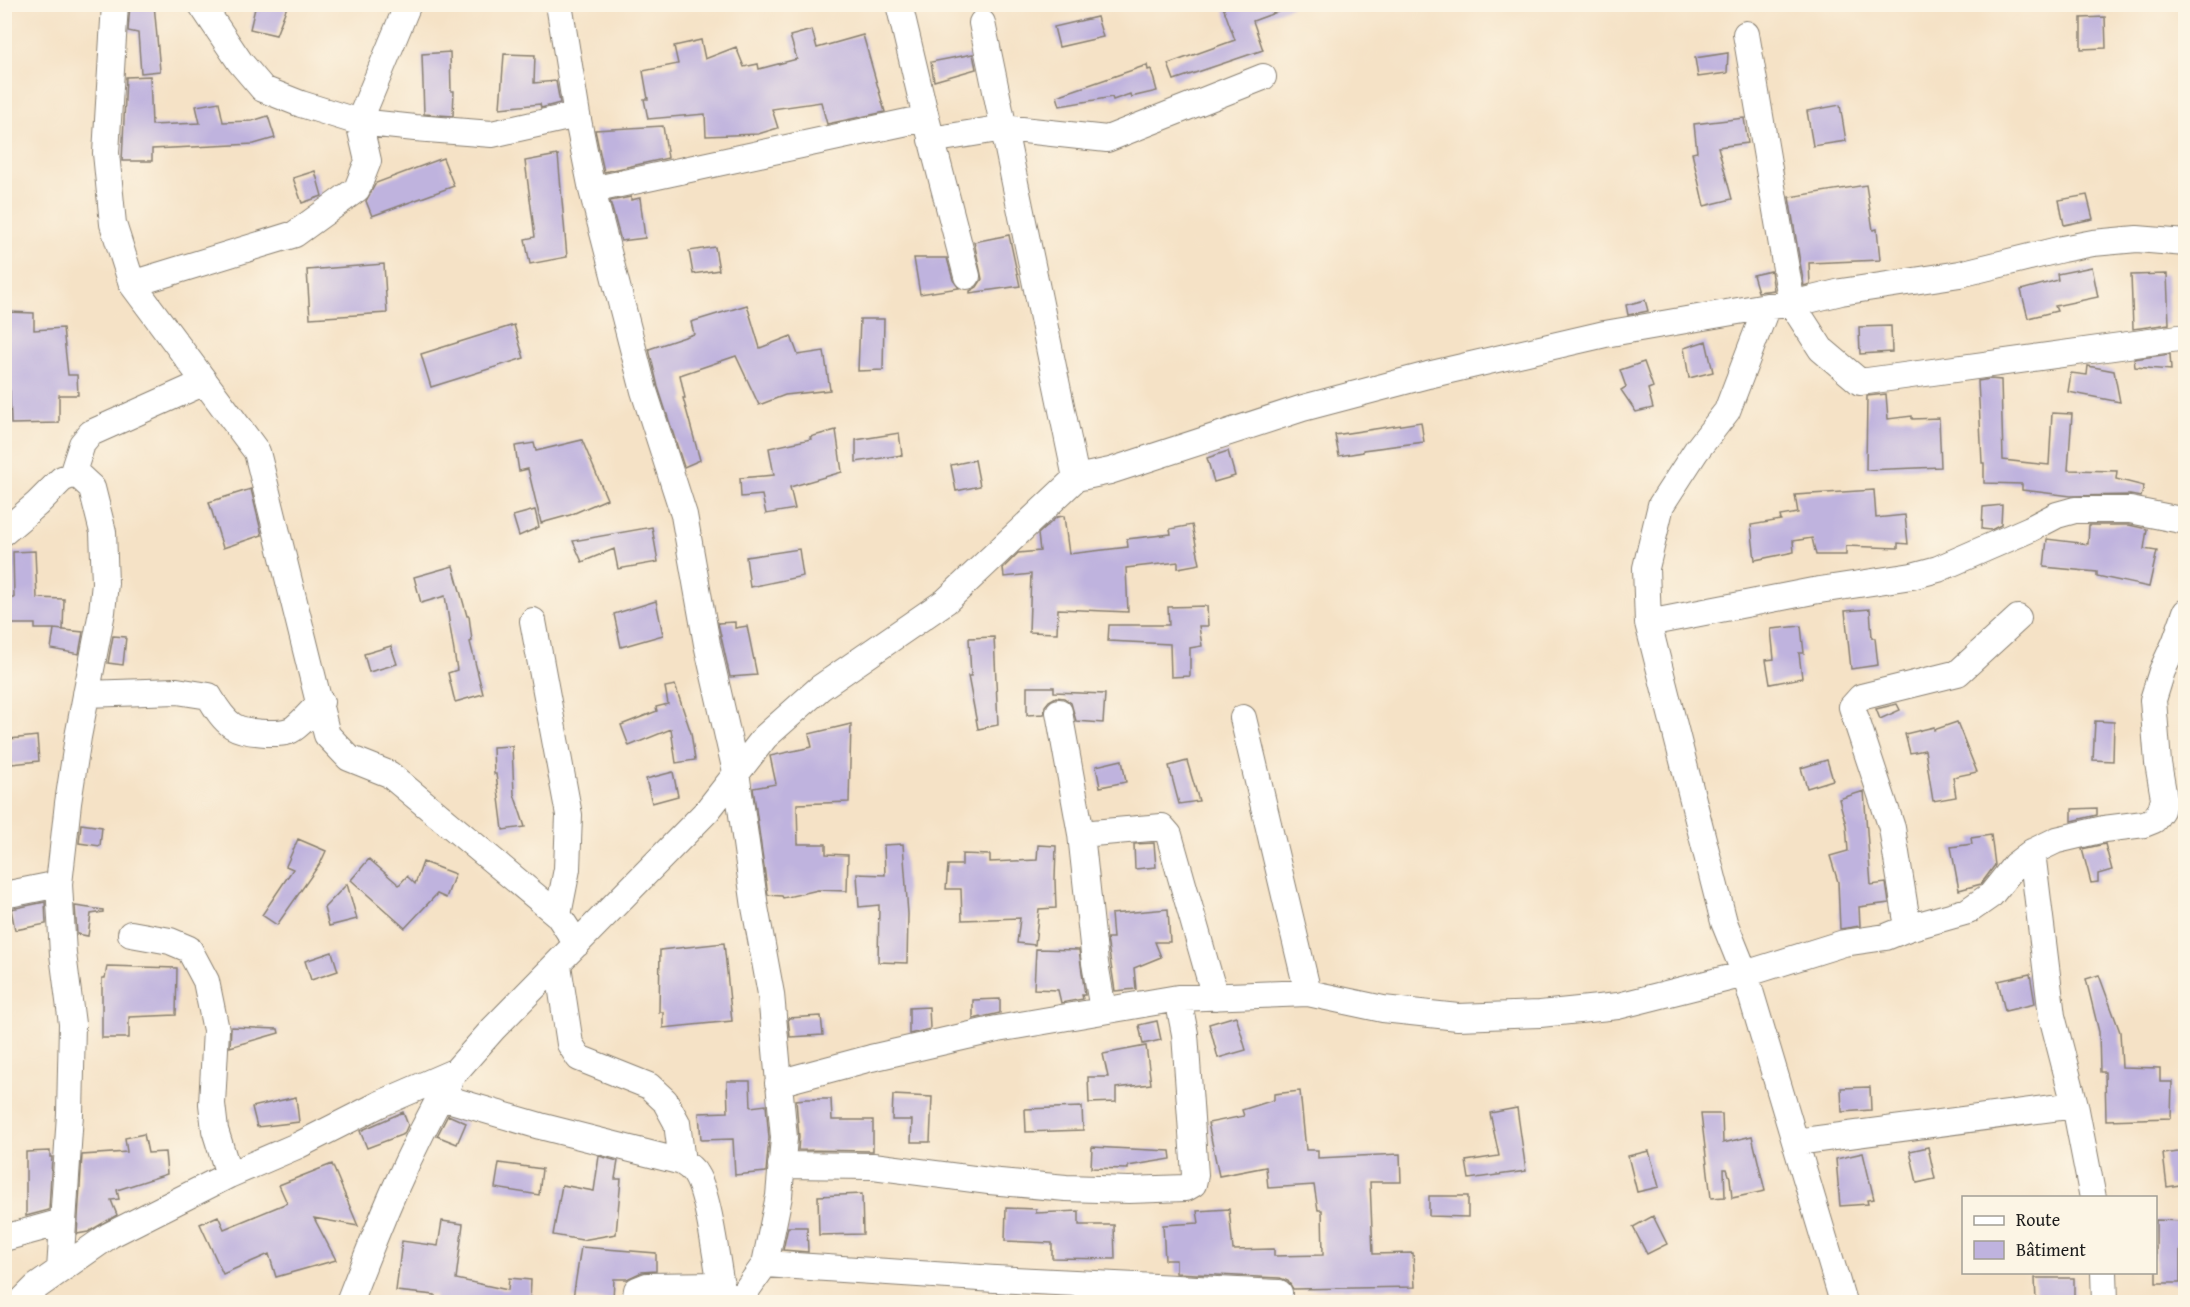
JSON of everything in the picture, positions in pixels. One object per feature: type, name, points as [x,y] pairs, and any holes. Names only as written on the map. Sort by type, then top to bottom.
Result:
[{"type":"street","points":[[115,4],[106,153],[113,224],[132,284],[257,452],[321,702],[327,735],[349,758],[389,774],[558,915],[577,944]]},
{"type":"street","points":[[201,4],[240,62],[263,89],[301,104],[359,122],[492,134],[577,115]]},
{"type":"street","points":[[132,284],[295,234],[357,189],[368,160],[359,122],[408,4]]},
{"type":"street","points":[[559,4],[592,190],[644,391],[684,515],[706,644],[736,772],[753,895],[771,994],[784,1138],[779,1196],[765,1264],[728,1297],[647,1286],[637,1290],[635,1302]]},
{"type":"street","points":[[898,4],[928,129],[968,276]]},
{"type":"street","points":[[982,23],[1076,478]]},
{"type":"street","points":[[1746,34],[1792,304],[1821,349],[1860,382],[2186,337]]},
{"type":"street","points":[[592,190],[928,129],[1004,128],[1107,139],[1263,77]]},
{"type":"street","points":[[349,1302],[412,1149],[456,1071],[493,1029],[706,811],[765,737],[820,688],[946,602],[1076,478],[1110,471],[1303,408],[1428,375],[1605,334],[1767,306],[1792,304],[1841,292],[1960,274],[2093,243],[2137,239],[2186,243]]},
{"type":"street","points":[[1767,306],[1727,411],[1696,451],[1661,505],[1646,568],[1648,623],[1725,922],[1745,974],[1843,1302]]},
{"type":"street","points":[[72,475],[81,444],[91,433],[205,382]]},
{"type":"street","points":[[4,532],[62,479],[72,475],[79,476],[92,488],[103,532],[105,583],[103,602],[68,802],[59,884],[63,954],[72,1024],[70,1114],[60,1270]]},
{"type":"street","points":[[1648,623],[1813,591],[1912,576],[1938,569],[2056,515],[2075,510],[2130,510],[2186,521]]},
{"type":"street","points":[[778,1083],[871,1058],[997,1029],[1178,998],[1308,993],[1383,1009],[1458,1017],[1540,1014],[1618,1006],[1745,974],[1844,943],[1886,937],[1908,928],[1968,911],[1991,896],[2015,865],[2032,852],[2057,840],[2104,829],[2144,824],[2154,820],[2161,810],[2164,798],[2157,754],[2153,700],[2186,612]]},
{"type":"street","points":[[1908,928],[1892,828],[1852,707],[1861,697],[1958,673],[2018,618]]},
{"type":"street","points":[[533,621],[568,815],[567,869],[558,915]]},
{"type":"street","points":[[86,694],[177,691],[209,696],[232,726],[268,733],[290,730],[321,702]]},
{"type":"street","points":[[1059,712],[1081,834],[1095,963],[1103,1010]]},
{"type":"street","points":[[1243,718],[1308,993]]},
{"type":"street","points":[[1081,834],[1162,827],[1169,835],[1215,997]]},
{"type":"street","points":[[2032,852],[2052,1016],[2075,1106],[2093,1196]]},
{"type":"street","points":[[4,895],[59,884]]},
{"type":"street","points":[[131,934],[170,940],[189,949],[206,981],[216,1030],[212,1104],[215,1130],[229,1175]]},
{"type":"street","points":[[558,965],[570,1044],[579,1058],[649,1086],[665,1101],[677,1123],[682,1162]]},
{"type":"street","points":[[781,1165],[873,1166],[1066,1188],[1129,1190],[1186,1188],[1193,1184],[1195,1175],[1185,1034],[1178,998]]},
{"type":"street","points":[[21,1302],[36,1287],[110,1235],[229,1175],[456,1071]]},
{"type":"street","points":[[441,1097],[540,1126],[682,1162],[691,1167],[698,1176],[728,1297]]},
{"type":"street","points":[[1796,1143],[2075,1106]]},
{"type":"street","points":[[4,1238],[62,1222]]},
{"type":"street","points":[[765,1264],[995,1279],[1279,1293]]},
{"type":"street","points":[[2103,1274],[2105,1302]]},
{"type":"building","points":[[130,4],[154,4],[160,71],[141,73],[138,33],[128,31]]},
{"type":"building","points":[[256,4],[288,4],[276,35],[250,29]]},
{"type":"building","points":[[1222,4],[1291,4],[1291,7],[1253,21],[1263,50],[1174,80],[1168,64],[1235,40]]},
{"type":"building","points":[[1097,17],[1103,37],[1059,47],[1054,27]]},
{"type":"building","points":[[2105,17],[2106,48],[2081,49],[2081,18]]},
{"type":"building","points":[[812,30],[817,48],[863,35],[885,112],[827,124],[821,102],[772,109],[778,128],[758,134],[706,136],[705,114],[648,119],[644,99],[648,99],[643,71],[678,64],[674,46],[701,40],[705,59],[736,47],[744,67],[758,64],[759,69],[797,59],[790,36]]},
{"type":"building","points":[[450,52],[451,91],[454,91],[453,116],[424,114],[422,54]]},
{"type":"building","points":[[1728,53],[1727,73],[1698,77],[1695,58]]},
{"type":"building","points":[[504,54],[535,55],[534,83],[556,81],[560,103],[541,108],[540,104],[500,108]]},
{"type":"building","points":[[973,54],[976,69],[934,81],[931,62]]},
{"type":"building","points":[[1147,65],[1148,70],[1151,69],[1157,91],[1131,97],[1130,94],[1113,100],[1112,97],[1060,106],[1057,96]]},
{"type":"building","points":[[150,76],[152,125],[200,123],[196,106],[219,102],[223,122],[252,121],[268,116],[275,138],[254,144],[152,149],[152,161],[122,161],[126,77]]},
{"type":"building","points":[[1840,105],[1846,141],[1813,146],[1807,111]]},
{"type":"building","points":[[1744,118],[1748,143],[1718,147],[1732,199],[1704,206],[1692,153],[1697,152],[1694,124]]},
{"type":"building","points":[[663,126],[668,158],[604,172],[595,130]]},
{"type":"building","points":[[558,155],[567,257],[530,264],[525,239],[535,237],[525,161]]},
{"type":"building","points":[[443,158],[454,186],[372,216],[366,201],[376,183]]},
{"type":"building","points":[[315,171],[322,196],[302,203],[293,178]]},
{"type":"building","points":[[1866,185],[1873,230],[1877,229],[1880,260],[1809,263],[1810,284],[1804,286],[1789,197]]},
{"type":"building","points":[[2087,195],[2093,219],[2064,225],[2059,200]]},
{"type":"building","points":[[631,197],[631,200],[640,198],[645,238],[621,241],[610,201]]},
{"type":"building","points":[[1009,235],[1020,286],[970,293],[982,279],[974,242]]},
{"type":"building","points":[[715,247],[719,270],[693,274],[689,251]]},
{"type":"building","points":[[914,258],[947,258],[953,280],[959,288],[920,294]]},
{"type":"building","points":[[384,264],[387,313],[310,318],[307,270]]},
{"type":"building","points":[[2092,267],[2098,297],[2055,306],[2057,311],[2028,318],[2021,290],[2058,280],[2057,274]]},
{"type":"building","points":[[1771,271],[1774,290],[1758,292],[1753,275]]},
{"type":"building","points":[[2167,274],[2169,324],[2133,329],[2131,275]]},
{"type":"building","points":[[1645,300],[1648,311],[1628,315],[1626,305]]},
{"type":"building","points":[[747,305],[760,348],[791,336],[798,355],[824,351],[830,390],[785,395],[759,405],[736,356],[680,375],[685,398],[683,398],[700,460],[684,467],[658,387],[649,349],[694,334],[691,322]]},
{"type":"building","points":[[8,312],[34,313],[34,330],[63,328],[68,375],[77,375],[78,395],[59,395],[59,423],[11,424],[10,391],[6,391],[4,357],[4,335],[6,335]]},
{"type":"building","points":[[860,319],[884,319],[883,370],[858,371]]},
{"type":"building","points":[[514,325],[524,358],[431,387],[421,354]]},
{"type":"building","points":[[1891,326],[1892,352],[1860,354],[1859,327]]},
{"type":"building","points":[[1706,341],[1713,372],[1689,378],[1684,348]]},
{"type":"building","points":[[2170,354],[2171,370],[2135,367],[2134,359]]},
{"type":"building","points":[[1644,362],[1653,387],[1648,389],[1653,408],[1636,412],[1621,390],[1626,387],[1620,370]]},
{"type":"building","points":[[2088,366],[2114,371],[2120,402],[2068,392],[2071,373],[2087,375]]},
{"type":"building","points":[[2001,380],[2003,460],[2049,465],[2052,413],[2072,414],[2068,470],[2117,471],[2116,479],[2144,486],[2141,497],[2130,495],[2071,496],[2022,490],[2022,484],[1984,483],[1978,381]]},
{"type":"building","points":[[1886,394],[1888,419],[1912,416],[1912,419],[1939,418],[1941,467],[1866,470],[1867,396]]},
{"type":"building","points":[[1421,422],[1424,442],[1363,450],[1363,452],[1339,456],[1335,435]]},
{"type":"building","points":[[836,430],[842,472],[790,487],[795,509],[766,514],[762,495],[741,497],[740,478],[774,475],[769,448],[811,439],[810,437]]},
{"type":"building","points":[[899,433],[902,455],[856,462],[856,440]]},
{"type":"building","points":[[582,440],[607,499],[570,515],[541,523],[528,469],[519,471],[515,446],[534,443],[536,451]]},
{"type":"building","points":[[1228,451],[1235,476],[1214,482],[1207,458]]},
{"type":"building","points":[[975,460],[980,486],[956,491],[951,465]]},
{"type":"building","points":[[251,489],[262,535],[223,548],[209,502]]},
{"type":"building","points":[[1874,490],[1876,518],[1905,515],[1908,544],[1898,543],[1898,548],[1846,546],[1846,555],[1816,555],[1812,538],[1793,541],[1794,552],[1755,560],[1751,525],[1781,520],[1780,516],[1798,513],[1795,495]]},
{"type":"building","points":[[2002,505],[2001,525],[1991,530],[1982,529],[1983,507]]},
{"type":"building","points":[[535,510],[539,527],[519,536],[513,516]]},
{"type":"building","points":[[1064,516],[1069,554],[1128,547],[1127,539],[1171,534],[1170,529],[1192,525],[1200,564],[1178,568],[1178,562],[1126,568],[1128,612],[1058,609],[1057,633],[1029,632],[1031,574],[1004,577],[1003,568],[1018,553],[1040,551],[1038,534],[1057,517]]},
{"type":"building","points":[[2089,525],[2129,525],[2147,529],[2144,549],[2157,551],[2149,587],[2097,576],[2097,572],[2044,567],[2047,539],[2088,544]]},
{"type":"building","points":[[652,527],[658,562],[618,569],[614,549],[582,562],[573,541]]},
{"type":"building","points":[[799,549],[803,576],[750,587],[746,557]]},
{"type":"building","points":[[35,551],[37,598],[64,599],[63,630],[83,632],[79,654],[51,649],[54,629],[35,629],[35,624],[4,624],[4,598],[14,598],[13,552]]},
{"type":"building","points":[[453,566],[467,616],[469,616],[472,641],[470,642],[483,694],[455,702],[448,673],[457,670],[445,596],[421,603],[414,577]]},
{"type":"building","points":[[656,601],[663,635],[621,647],[614,614]]},
{"type":"building","points":[[1207,606],[1208,626],[1199,626],[1202,646],[1190,648],[1190,676],[1171,677],[1170,644],[1108,641],[1109,625],[1169,625],[1168,607]]},
{"type":"building","points":[[1870,609],[1872,638],[1875,638],[1878,665],[1851,669],[1845,611]]},
{"type":"building","points":[[735,622],[735,628],[747,626],[757,675],[730,677],[718,623]]},
{"type":"building","points":[[1801,626],[1804,653],[1799,653],[1802,678],[1770,684],[1766,660],[1774,659],[1771,629]]},
{"type":"building","points":[[113,636],[126,637],[123,665],[108,663]]},
{"type":"building","points":[[994,637],[998,725],[978,729],[968,676],[971,676],[969,638]]},
{"type":"building","points":[[391,646],[397,664],[369,672],[364,654]]},
{"type":"building","points":[[675,685],[691,733],[695,760],[676,763],[671,729],[629,746],[621,725],[657,711],[656,707],[668,704],[665,687]]},
{"type":"building","points":[[1027,687],[1054,687],[1054,692],[1105,694],[1103,723],[1076,721],[1071,703],[1064,698],[1056,697],[1045,706],[1044,714],[1027,715]]},
{"type":"building","points":[[1897,704],[1900,710],[1880,719],[1876,709]]},
{"type":"building","points":[[2095,721],[2114,722],[2113,761],[2093,760]]},
{"type":"building","points":[[1957,722],[1977,772],[1953,777],[1956,797],[1933,801],[1925,750],[1910,753],[1905,734],[1934,727],[1934,730]]},
{"type":"building","points":[[851,724],[849,802],[797,804],[798,844],[826,844],[826,854],[848,855],[847,891],[818,890],[783,898],[768,895],[753,788],[776,784],[770,756],[812,747],[809,734]]},
{"type":"building","points":[[37,736],[39,761],[12,764],[10,739]]},
{"type":"building","points":[[512,746],[514,794],[525,827],[503,830],[496,774],[494,774],[493,747]]},
{"type":"building","points":[[1122,760],[1126,782],[1100,787],[1096,766]]},
{"type":"building","points":[[1827,760],[1833,780],[1807,788],[1801,768]]},
{"type":"building","points":[[1187,761],[1199,801],[1179,804],[1169,766]]},
{"type":"building","points":[[673,772],[678,796],[652,803],[646,779]]},
{"type":"building","points":[[1864,791],[1871,885],[1886,883],[1889,903],[1859,907],[1860,926],[1840,929],[1838,882],[1830,856],[1848,851],[1846,825],[1839,799]]},
{"type":"building","points":[[2097,808],[2097,815],[2072,821],[2072,809]]},
{"type":"building","points":[[81,824],[102,827],[100,846],[79,843]]},
{"type":"building","points":[[1991,835],[1995,865],[1981,884],[1959,890],[1951,847],[1972,844],[1971,838]]},
{"type":"building","points":[[298,839],[326,851],[321,862],[277,925],[262,915],[293,869],[286,866]]},
{"type":"building","points":[[1154,843],[1156,867],[1135,869],[1134,844]]},
{"type":"building","points":[[903,844],[908,914],[907,963],[878,962],[879,905],[859,907],[857,874],[885,875],[884,845]]},
{"type":"building","points":[[2105,844],[2112,870],[2098,874],[2098,882],[2091,883],[2082,849]]},
{"type":"building","points":[[1038,845],[1056,846],[1056,908],[1039,909],[1035,945],[1017,943],[1020,918],[962,920],[961,889],[946,889],[948,865],[962,865],[962,854],[990,855],[990,862],[1037,860]]},
{"type":"building","points":[[369,859],[399,885],[407,876],[415,884],[423,862],[455,874],[446,898],[437,894],[405,928],[351,880]]},
{"type":"building","points":[[347,884],[357,919],[329,926],[324,908]]},
{"type":"building","points":[[45,902],[46,924],[15,930],[11,909]]},
{"type":"building","points":[[75,906],[103,910],[103,912],[91,914],[88,936],[77,934]]},
{"type":"building","points":[[1168,909],[1170,942],[1155,942],[1161,957],[1134,968],[1136,989],[1115,991],[1107,938],[1113,938],[1111,914]]},
{"type":"building","points":[[724,943],[732,1021],[663,1028],[663,1012],[659,1012],[660,950]]},
{"type":"building","points":[[1036,949],[1079,950],[1085,995],[1082,995],[1083,999],[1061,1003],[1058,990],[1034,989]]},
{"type":"building","points":[[332,952],[338,971],[311,980],[305,961]]},
{"type":"building","points":[[107,966],[177,968],[176,1015],[129,1017],[129,1038],[102,1038],[102,978],[105,978]]},
{"type":"building","points":[[2030,974],[2035,1004],[2005,1011],[1998,981]]},
{"type":"building","points":[[2099,975],[2120,1032],[2122,1067],[2160,1068],[2160,1082],[2172,1082],[2171,1118],[2106,1120],[2105,1072],[2100,1072],[2099,1032],[2086,979]]},
{"type":"building","points":[[1000,999],[1000,1013],[973,1019],[973,1000]]},
{"type":"building","points":[[929,1007],[930,1029],[909,1034],[909,1008]]},
{"type":"building","points":[[821,1016],[823,1035],[790,1037],[788,1018]]},
{"type":"building","points":[[1236,1016],[1246,1050],[1218,1058],[1209,1024]]},
{"type":"building","points":[[1157,1021],[1161,1040],[1143,1044],[1139,1025]]},
{"type":"building","points":[[231,1027],[278,1029],[279,1033],[230,1047]]},
{"type":"building","points":[[1146,1046],[1151,1084],[1116,1088],[1116,1102],[1089,1103],[1088,1077],[1108,1077],[1103,1054]]},
{"type":"building","points":[[727,1081],[750,1081],[751,1107],[766,1105],[769,1138],[766,1172],[735,1175],[733,1139],[701,1140],[699,1113],[728,1112]]},
{"type":"building","points":[[1870,1087],[1871,1110],[1842,1112],[1841,1088]]},
{"type":"building","points":[[1300,1091],[1306,1150],[1318,1150],[1318,1158],[1400,1154],[1401,1182],[1370,1182],[1373,1254],[1413,1253],[1415,1287],[1293,1289],[1288,1281],[1280,1278],[1176,1273],[1176,1260],[1165,1260],[1163,1225],[1199,1223],[1197,1211],[1229,1209],[1233,1250],[1274,1249],[1274,1256],[1323,1255],[1322,1210],[1318,1210],[1314,1185],[1268,1188],[1266,1167],[1219,1176],[1208,1123],[1244,1116],[1242,1110],[1274,1100],[1274,1094]]},
{"type":"building","points":[[893,1095],[932,1097],[930,1142],[911,1142],[912,1120],[892,1120]]},
{"type":"building","points":[[296,1097],[299,1122],[257,1127],[252,1107]]},
{"type":"building","points":[[831,1099],[832,1120],[873,1120],[873,1151],[798,1150],[796,1100]]},
{"type":"building","points":[[1082,1107],[1083,1130],[1026,1132],[1025,1109]]},
{"type":"building","points":[[1517,1108],[1526,1171],[1469,1179],[1466,1161],[1499,1156],[1490,1113]]},
{"type":"building","points":[[403,1112],[408,1125],[404,1134],[367,1148],[360,1131]]},
{"type":"building","points":[[1701,1114],[1722,1114],[1723,1143],[1752,1136],[1765,1191],[1732,1198],[1730,1178],[1727,1169],[1724,1169],[1725,1197],[1711,1198]]},
{"type":"building","points":[[448,1115],[466,1123],[457,1144],[437,1136]]},
{"type":"building","points":[[144,1134],[148,1153],[165,1152],[167,1174],[117,1190],[119,1199],[111,1200],[117,1215],[88,1232],[77,1234],[82,1155],[127,1152],[125,1138]]},
{"type":"building","points":[[1092,1147],[1170,1151],[1171,1159],[1128,1166],[1128,1169],[1091,1168]]},
{"type":"building","points":[[1928,1147],[1935,1179],[1917,1183],[1910,1151]]},
{"type":"building","points":[[50,1151],[50,1157],[52,1157],[49,1210],[26,1216],[26,1152]]},
{"type":"building","points":[[1649,1151],[1659,1187],[1637,1192],[1628,1156]]},
{"type":"building","points":[[2186,1151],[2186,1184],[2167,1187],[2163,1154]]},
{"type":"building","points":[[1863,1153],[1874,1199],[1867,1200],[1868,1204],[1840,1206],[1836,1159]]},
{"type":"building","points":[[599,1156],[618,1161],[615,1179],[621,1179],[616,1234],[582,1240],[553,1235],[562,1185],[594,1191]]},
{"type":"building","points":[[499,1163],[542,1169],[539,1195],[495,1188]]},
{"type":"building","points":[[332,1164],[358,1226],[314,1218],[336,1260],[276,1277],[269,1254],[223,1274],[200,1224],[218,1216],[224,1229],[287,1203],[279,1185]]},
{"type":"building","points":[[862,1194],[863,1234],[819,1235],[818,1196]]},
{"type":"building","points":[[1429,1196],[1468,1196],[1468,1217],[1429,1216]]},
{"type":"building","points":[[1006,1208],[1036,1209],[1036,1213],[1079,1211],[1079,1225],[1114,1225],[1115,1259],[1052,1258],[1052,1243],[1005,1241]]},
{"type":"building","points":[[1653,1216],[1667,1244],[1647,1254],[1633,1227]]},
{"type":"building","points":[[2157,1220],[2186,1221],[2186,1250],[2180,1250],[2180,1283],[2156,1283]]},
{"type":"building","points":[[442,1221],[463,1224],[456,1279],[508,1290],[509,1278],[531,1280],[530,1302],[434,1302],[435,1295],[396,1291],[402,1241],[438,1246]]},
{"type":"building","points":[[788,1227],[807,1227],[808,1252],[783,1250]]},
{"type":"building","points":[[581,1247],[656,1253],[656,1271],[642,1272],[627,1279],[614,1279],[613,1300],[573,1298]]},
{"type":"building","points":[[2035,1278],[2074,1278],[2074,1301],[2036,1302]]}]
